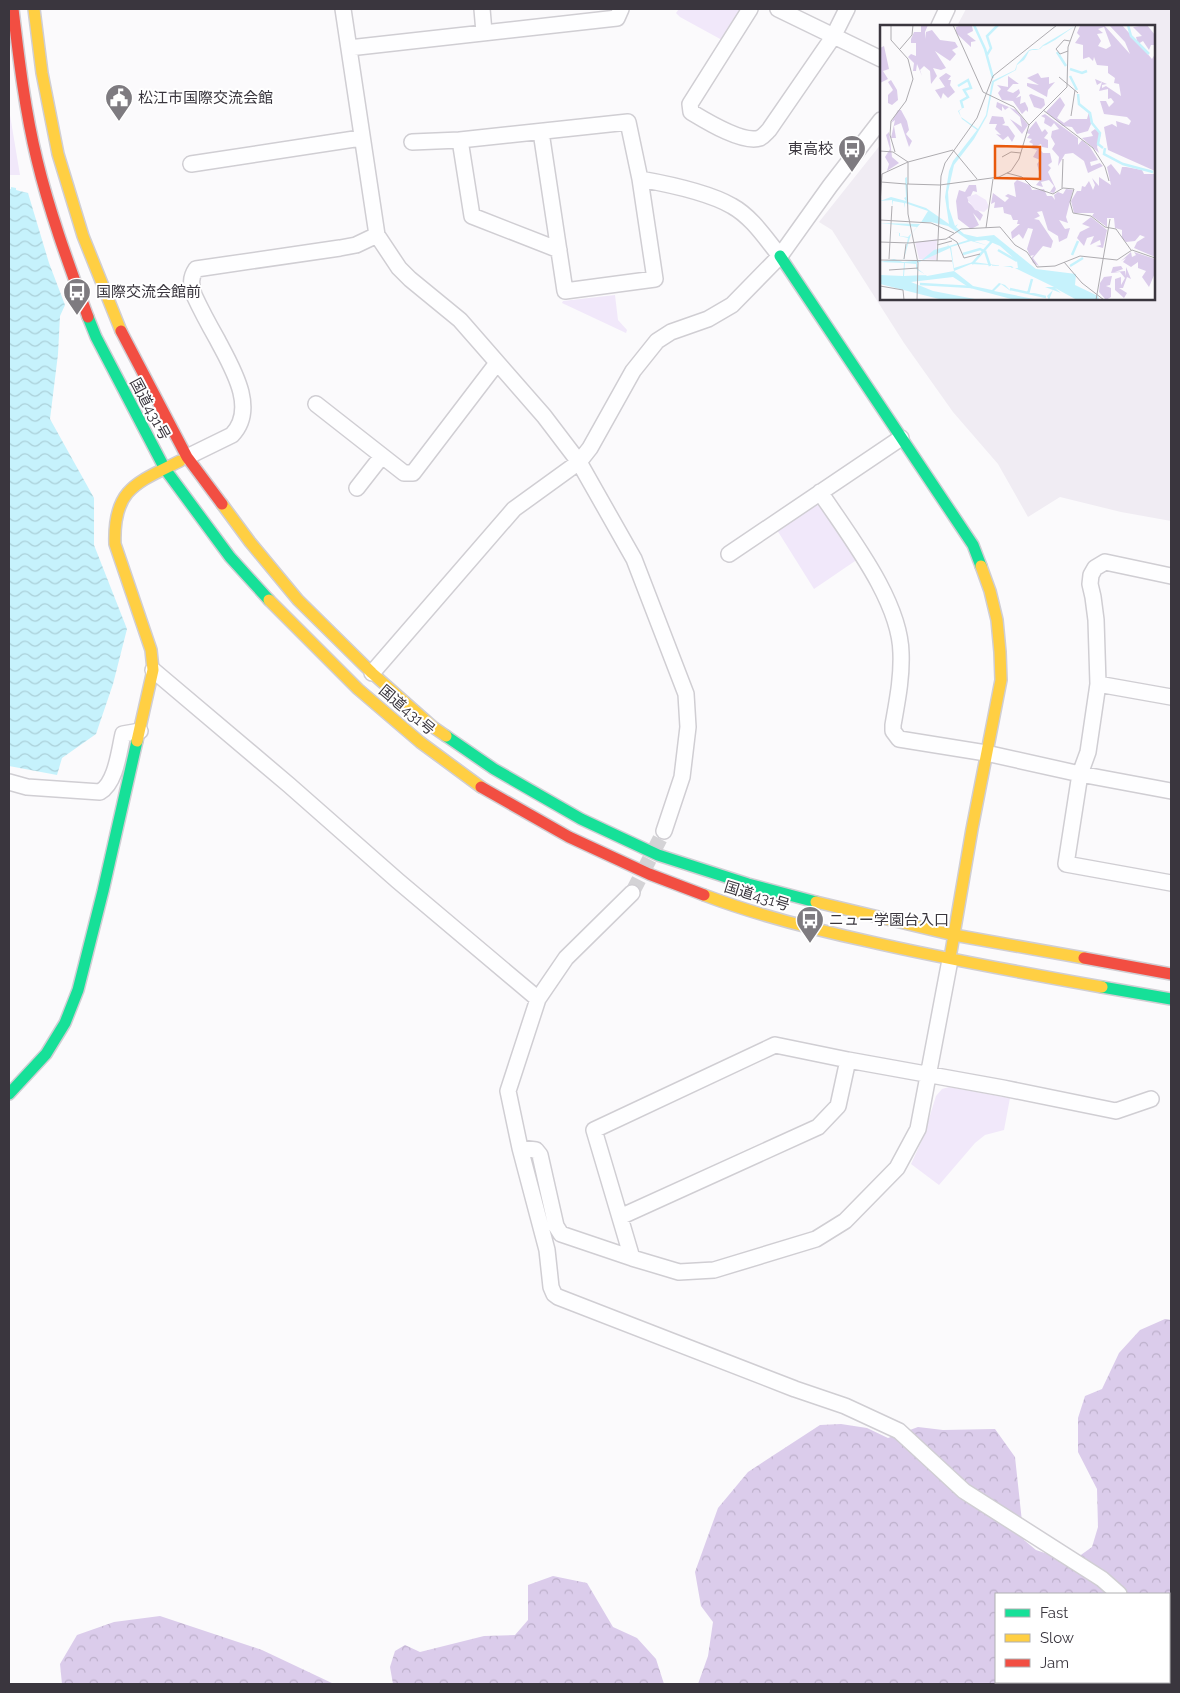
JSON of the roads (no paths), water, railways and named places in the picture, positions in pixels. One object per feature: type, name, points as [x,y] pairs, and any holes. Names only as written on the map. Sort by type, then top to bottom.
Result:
[{"type":"main road","name":"国道431号","points":[[13,9],[21,74],[37,160],[61,244],[96,336],[165,469],[230,558],[282,616],[358,689],[420,742],[478,785],[569,837],[649,874],[736,907],[814,929],[950,960],[1171,999]]},
{"type":"main road","name":"国道431号","points":[[34,9],[42,73],[58,154],[83,236],[118,325],[187,457],[250,542],[298,600],[372,673],[433,727],[494,769],[581,819],[658,855],[748,884],[954,935],[1171,974]]},
{"type":"main road","points":[[780,256],[973,545],[994,600],[1000,638],[1001,672],[995,718],[986,754],[950,960]]},
{"type":"main road","points":[[9,1094],[46,1054],[71,1010],[87,958],[153,670],[151,650],[115,544],[113,526],[117,509],[126,494],[144,480],[187,457]]},
{"type":"street","points":[[343,9],[376,235],[399,268],[460,320],[544,416],[579,462],[634,559],[686,694],[688,727],[682,777],[664,831]]},
{"type":"street","points":[[482,9],[484,32]]},
{"type":"street","points":[[349,48],[617,18],[621,9]]},
{"type":"street","points":[[750,9],[690,104],[691,112],[714,125],[736,135],[753,139],[764,136],[833,37],[847,9]]},
{"type":"street","points":[[778,9],[880,59]]},
{"type":"street","points":[[939,25],[947,9]]},
{"type":"street","points":[[372,673],[514,509],[579,462],[590,448],[633,371],[657,341],[671,332],[708,319],[726,309],[780,256],[830,186],[880,121]]},
{"type":"street","points":[[412,142],[460,140],[628,122],[640,179],[655,279],[565,291],[541,132]]},
{"type":"street","points":[[191,164],[361,138]]},
{"type":"street","points":[[460,140],[472,216],[559,250]]},
{"type":"street","points":[[640,179],[672,186],[733,206],[757,228],[780,256]]},
{"type":"street","points":[[187,457],[232,435],[237,429],[242,415],[243,404],[236,375],[194,295],[191,284],[192,275],[196,269],[356,245],[376,235]]},
{"type":"street","points":[[316,404],[404,473],[413,473],[497,363]]},
{"type":"street","points":[[729,554],[902,438]]},
{"type":"street","points":[[357,488],[382,456]]},
{"type":"street","points":[[820,492],[877,580],[894,616],[902,653],[899,691],[893,725],[893,731],[896,735],[902,740],[986,754],[1171,791]]},
{"type":"street","points":[[1171,576],[1112,562],[1105,562],[1095,568],[1091,575],[1090,584],[1094,597],[1098,648],[1098,684],[1088,752],[1080,774],[1066,864],[1171,882]]},
{"type":"street","points":[[153,670],[538,999]]},
{"type":"street","points":[[1098,684],[1171,697]]},
{"type":"street","points":[[9,782],[27,787],[100,792],[106,788],[111,780],[123,734],[140,731]]},
{"type":"street","points":[[632,893],[566,958],[538,999],[508,1091],[520,1148],[547,1250],[551,1287],[554,1294],[786,1386],[845,1406],[899,1431],[964,1492],[1102,1579],[1117,1593]]},
{"type":"street","points":[[520,1148],[536,1150],[540,1155],[556,1226],[561,1234],[632,1258],[679,1272],[714,1270],[816,1239],[845,1221],[897,1168],[918,1129],[950,960]]},
{"type":"street","points":[[632,1258],[594,1130],[774,1045],[1116,1110],[1150,1099]]},
{"type":"street","points":[[620,1217],[818,1127],[838,1106],[848,1060]]},
{"type":"water","points":[[11,187],[28,193],[49,263],[65,305],[60,316],[58,354],[50,419],[94,498],[94,545],[127,629],[113,684],[96,734],[62,758],[57,775],[9,766],[9,189]]},
{"type":"tunnel","points":[[632,893],[664,831]]},
{"type":"place","name":"松江市国際交流会館","points":[[119,122]]},
{"type":"place","name":"東高校","points":[[852,173]]},
{"type":"place","name":"国際交流会館前","points":[[77,316]]},
{"type":"place","name":"ニュー学園台入口","points":[[810,944]]}]
